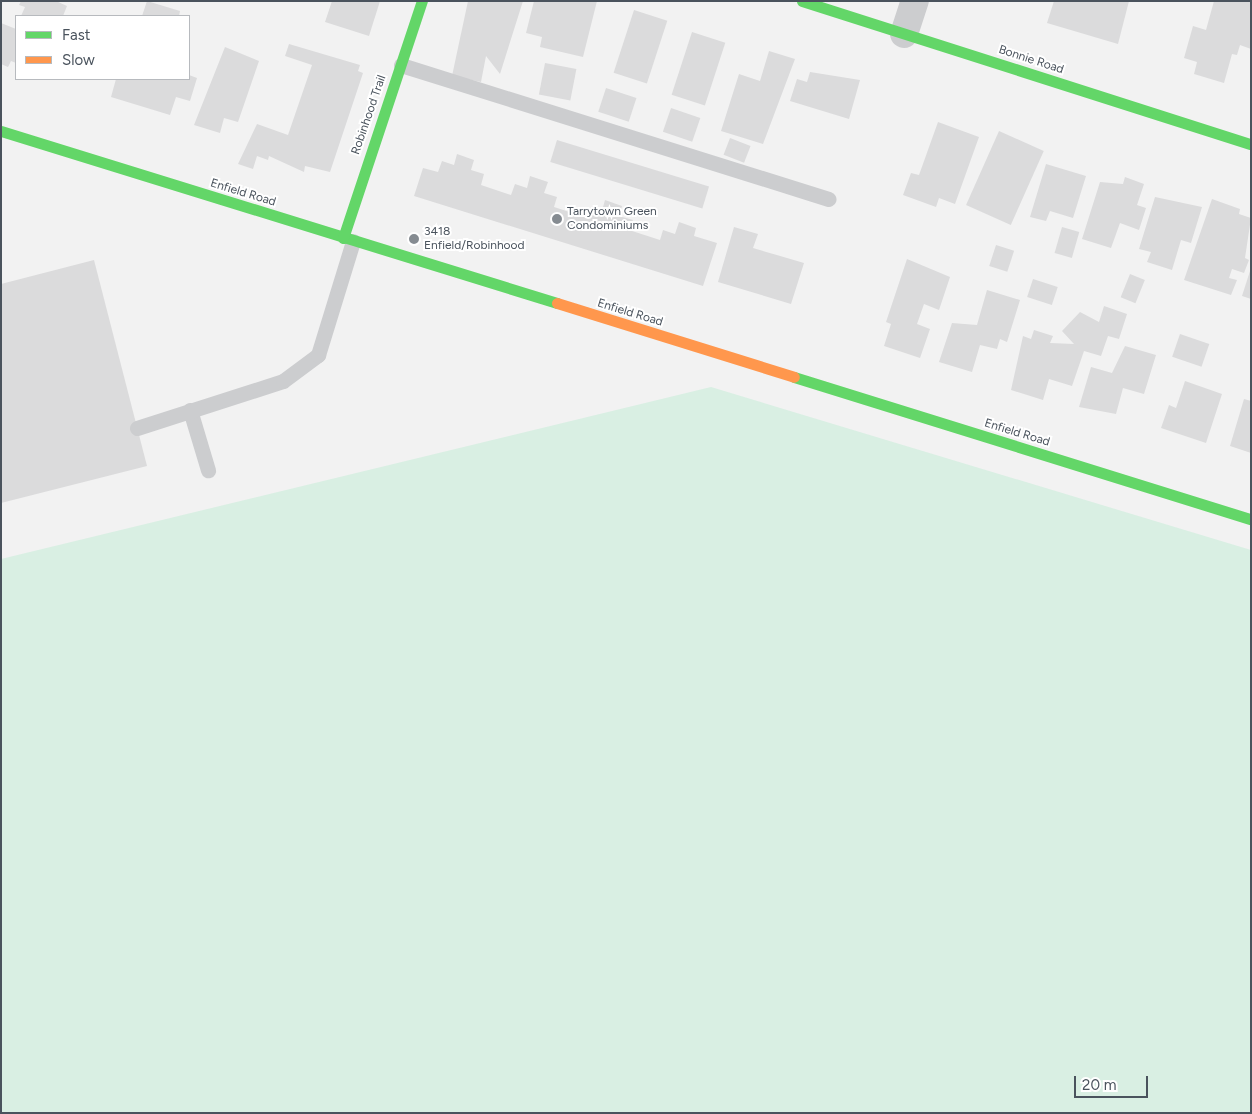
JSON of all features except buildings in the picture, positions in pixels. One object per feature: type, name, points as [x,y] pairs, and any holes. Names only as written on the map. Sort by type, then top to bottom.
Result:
[{"type":"street","name":"Robinhood Trail","points":[[348,240],[422,1]]},
{"type":"street","name":"Bonnie Road","points":[[802,1],[1251,144]]},
{"type":"street","points":[[904,34],[915,1]]},
{"type":"street","name":"Enfield Road","points":[[1,131],[1251,519]]},
{"type":"lane","points":[[401,65],[828,199]]},
{"type":"lane","points":[[137,428],[283,381],[318,355],[348,240]]},
{"type":"lane","points":[[190,410],[208,470]]},
{"type":"green space","points":[[711,387],[1251,550],[1251,1113],[1,1113],[1,559]]},
{"type":"traffic: fast","points":[[343,238],[422,1]]},
{"type":"traffic: fast","points":[[802,1],[1251,144]]},
{"type":"traffic: fast","points":[[1,131],[557,303]]},
{"type":"traffic: fast","points":[[794,377],[1251,519]]},
{"type":"traffic: slow","points":[[557,303],[794,377]]},
{"type":"place","name":"Tarrytown Green Condominiums","points":[[557,219]]},
{"type":"place","name":"3418 Enfield/Robinhood","points":[[414,239]]}]
